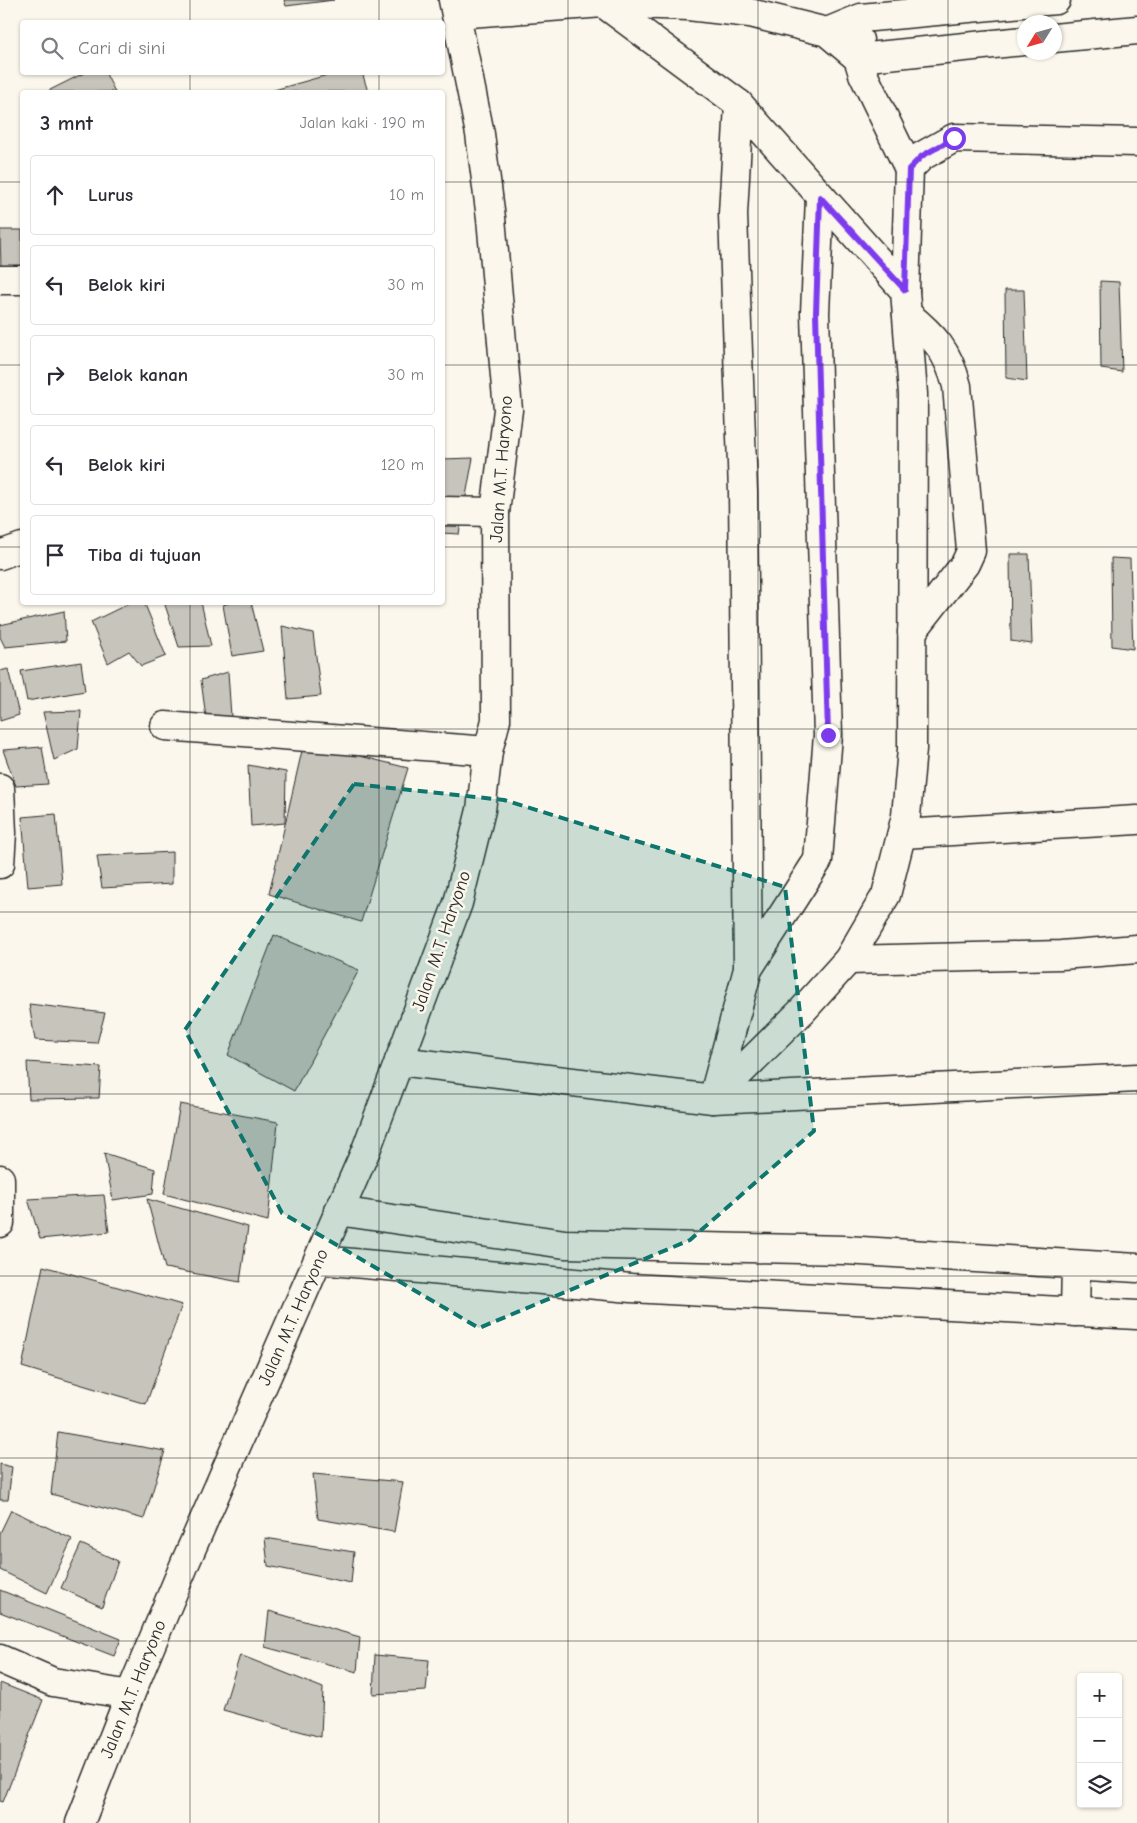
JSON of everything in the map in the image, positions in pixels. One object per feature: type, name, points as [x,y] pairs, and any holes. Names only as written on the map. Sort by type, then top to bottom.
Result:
[{"type":"main road","points":[[827,32],[860,18],[1056,0]]},
{"type":"main road","points":[[603,3],[739,104],[820,197],[906,302],[933,336],[952,370],[956,386],[971,551],[966,564],[912,632]]},
{"type":"main road","points":[[455,7],[603,3],[688,6],[741,12],[827,32],[858,58],[1017,43]]},
{"type":"main road","name":"Jalan M.T. Haryono","points":[[80,1823],[130,1695],[189,1553],[320,1260],[338,1212],[366,1150],[458,903],[481,810],[488,750],[496,720],[495,512],[508,410],[491,218],[480,134],[455,7]]},
{"type":"main road","points":[[713,1099],[802,1011],[848,960],[886,895],[906,816],[912,749],[913,394],[906,302],[909,169],[863,74],[858,58],[860,18]]},
{"type":"main road","points":[[1062,37],[1137,30]]},
{"type":"main road","points":[[713,1099],[748,969],[743,492],[733,214],[739,104]]},
{"type":"main road","points":[[909,169],[922,156],[954,138],[1137,142]]},
{"type":"main road","points":[[748,969],[818,860],[828,735],[816,313],[820,197]]},
{"type":"main road","points":[[0,280],[20,280]]},
{"type":"main road","points":[[445,511],[495,512]]},
{"type":"main road","points":[[0,555],[20,548]]},
{"type":"main road","points":[[165,726],[488,750]]},
{"type":"main road","points":[[0,788],[2,833],[0,864]]},
{"type":"main road","points":[[902,834],[1137,820]]},
{"type":"main road","points":[[848,960],[1061,955],[1137,949]]},
{"type":"main road","points":[[399,1061],[713,1099],[1137,1078]]},
{"type":"main road","points":[[0,1179],[0,1223]]},
{"type":"main road","points":[[338,1212],[565,1244],[845,1250],[1137,1268]]},
{"type":"main road","points":[[320,1260],[631,1288],[1137,1315]]},
{"type":"main road","points":[[1075,1312],[1076,1265]]},
{"type":"main road","points":[[0,1659],[53,1682],[130,1695]]},
{"type":"highlighted area","points":[[354,784],[504,800],[785,887],[814,1131],[690,1240],[479,1328],[282,1213],[185,1030]]},
{"type":"building","points":[[284,0],[334,0],[286,6]]},
{"type":"building","points":[[80,75],[106,75],[114,90],[50,90]]},
{"type":"building","points":[[327,75],[363,75],[367,90],[274,90]]},
{"type":"building","points":[[0,230],[20,230],[20,267],[1,273]]},
{"type":"building","points":[[1100,281],[1119,282],[1122,372],[1101,369]]},
{"type":"building","points":[[1005,290],[1024,290],[1027,381],[1006,378]]},
{"type":"building","points":[[473,458],[459,534],[445,533],[445,459]]},
{"type":"building","points":[[1010,554],[1029,554],[1032,644],[1011,641]]},
{"type":"building","points":[[1111,558],[1130,559],[1133,649],[1112,646]]},
{"type":"building","points":[[126,605],[145,605],[166,656],[141,666],[129,651],[108,663],[91,622]]},
{"type":"building","points":[[165,605],[202,605],[211,646],[179,647]]},
{"type":"building","points":[[223,605],[252,605],[263,651],[232,656]]},
{"type":"building","points":[[64,611],[66,641],[5,647],[0,637],[0,625]]},
{"type":"building","points":[[282,626],[313,633],[321,696],[288,699]]},
{"type":"building","points":[[81,662],[85,691],[27,701],[21,671]]},
{"type":"building","points":[[8,669],[19,715],[0,721],[0,671]]},
{"type":"building","points":[[228,672],[232,731],[208,733],[201,680]]},
{"type":"building","points":[[81,711],[78,749],[54,760],[43,712]]},
{"type":"building","points":[[304,742],[408,768],[361,922],[269,894]]},
{"type":"building","points":[[42,747],[48,784],[16,786],[3,750]]},
{"type":"building","points":[[248,765],[286,772],[285,823],[251,826]]},
{"type":"building","points":[[56,814],[62,884],[28,887],[22,817]]},
{"type":"building","points":[[172,852],[172,884],[102,888],[97,856]]},
{"type":"building","points":[[274,935],[359,970],[294,1091],[228,1055]]},
{"type":"building","points":[[29,1004],[105,1013],[97,1043],[35,1040]]},
{"type":"building","points":[[27,1062],[101,1067],[99,1098],[29,1099]]},
{"type":"building","points":[[180,1104],[278,1122],[268,1221],[164,1194]]},
{"type":"building","points":[[104,1153],[155,1169],[153,1194],[113,1200]]},
{"type":"building","points":[[104,1195],[109,1232],[40,1239],[28,1199]]},
{"type":"building","points":[[147,1199],[248,1227],[240,1282],[165,1268]]},
{"type":"building","points":[[43,1266],[182,1305],[146,1404],[22,1367]]},
{"type":"building","points":[[58,1432],[165,1451],[144,1519],[51,1494]]},
{"type":"building","points":[[0,1464],[12,1467],[8,1500],[0,1500]]},
{"type":"building","points":[[313,1474],[403,1482],[394,1532],[318,1519]]},
{"type":"building","points":[[11,1510],[72,1539],[47,1593],[0,1570],[0,1533]]},
{"type":"building","points":[[265,1538],[354,1552],[351,1583],[268,1566]]},
{"type":"building","points":[[81,1544],[118,1561],[102,1607],[61,1588]]},
{"type":"building","points":[[0,1590],[121,1639],[114,1656],[0,1612]]},
{"type":"building","points":[[269,1611],[360,1637],[357,1672],[265,1647]]},
{"type":"building","points":[[240,1655],[323,1688],[321,1737],[223,1710]]},
{"type":"building","points":[[375,1655],[429,1660],[426,1691],[373,1694]]},
{"type":"building","points":[[0,1683],[43,1700],[3,1802],[0,1801]]},
{"type":"route","points":[[828,735],[816,313],[820,197],[905,290],[909,169],[922,156],[954,138]]}]
